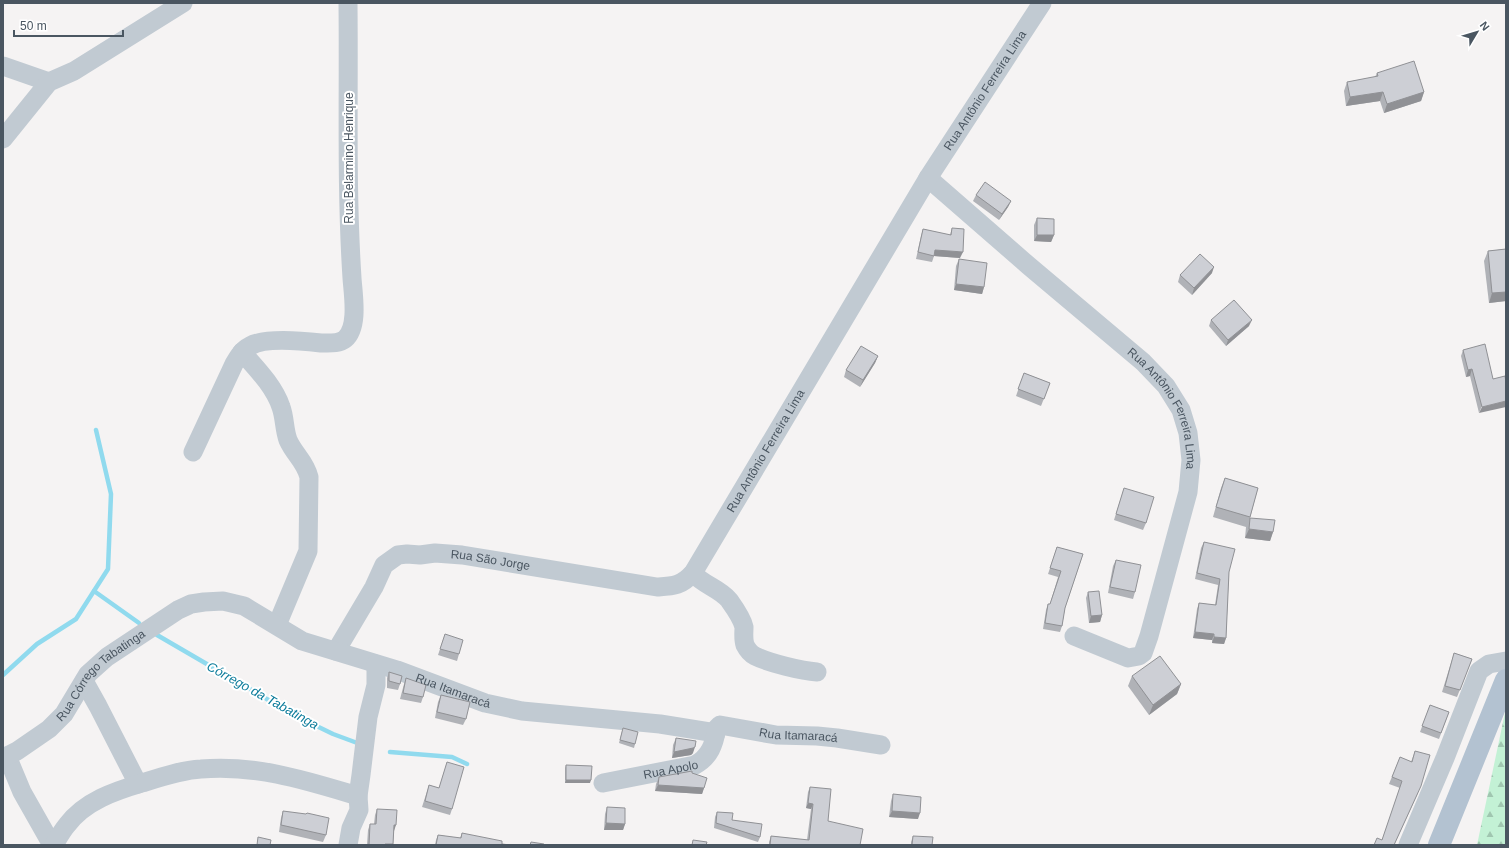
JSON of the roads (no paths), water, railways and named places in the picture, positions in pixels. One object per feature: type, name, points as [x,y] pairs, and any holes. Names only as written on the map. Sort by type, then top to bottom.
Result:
[{"type":"main road","points":[[1439,845],[1504,691]]},
{"type":"street","points":[[3,139],[49,82],[74,71],[183,3]]},
{"type":"street","name":"Rua Belarmino Henrique","points":[[242,352],[250,346],[260,342],[282,341],[325,343],[342,341],[351,330],[354,313],[349,232],[348,3]]},
{"type":"street","name":"Rua Antônio Ferreira Lima","points":[[693,573],[928,178],[1042,3]]},
{"type":"street","points":[[3,66],[49,82]]},
{"type":"street","name":"Rua Antônio Ferreira Lima","points":[[928,178],[1143,362],[1166,386],[1180,410],[1188,433],[1191,460],[1188,492],[1149,636],[1143,653],[1134,658],[1128,658],[1074,636]]},
{"type":"street","points":[[193,452],[234,364],[242,352],[267,381],[280,404],[284,416],[285,431],[289,441],[307,468],[309,477],[308,551],[277,625]]},
{"type":"street","name":"Rua São Jorge","points":[[336,650],[374,587],[384,565],[398,555],[435,553],[462,555],[657,587],[675,586],[684,581],[693,573]]},
{"type":"street","points":[[693,573],[700,580],[719,590],[730,602],[742,620],[744,628],[744,642],[751,653],[765,660],[817,672]]},
{"type":"street","name":"Rua Itamaracá","points":[[204,602],[223,601],[244,606],[302,641],[336,650],[485,703],[522,711],[717,731],[720,725],[723,725],[776,735],[818,736],[881,746]]},
{"type":"street","name":"Rua Córrego Tabatinga","points":[[5,757],[23,748],[49,729],[64,714],[95,666],[178,610],[191,604],[204,602]]},
{"type":"street","points":[[1408,845],[1446,758],[1479,671],[1489,664],[1506,661]]},
{"type":"street","points":[[348,845],[351,828],[359,810],[358,796],[368,717],[376,685],[376,664]]},
{"type":"street","points":[[84,681],[138,784]]},
{"type":"street","name":"Rua Apolo","points":[[603,783],[695,764],[703,761],[709,754],[717,731]]},
{"type":"street","points":[[5,757],[22,792],[53,845],[67,824],[84,808],[112,793],[162,777],[199,769],[248,769],[301,779],[358,796]]},
{"type":"waterway","name":"Córrego da Tabatinga","points":[[3,675],[37,644],[76,619],[108,569],[111,494],[96,430]]},
{"type":"waterway","name":"Córrego da Tabatinga","points":[[94,591],[139,623]]},
{"type":"waterway","name":"Córrego da Tabatinga","points":[[157,635],[296,716],[333,734],[360,744]]},
{"type":"waterway","name":"Córrego da Tabatinga","points":[[390,752],[452,757],[467,764]]}]
